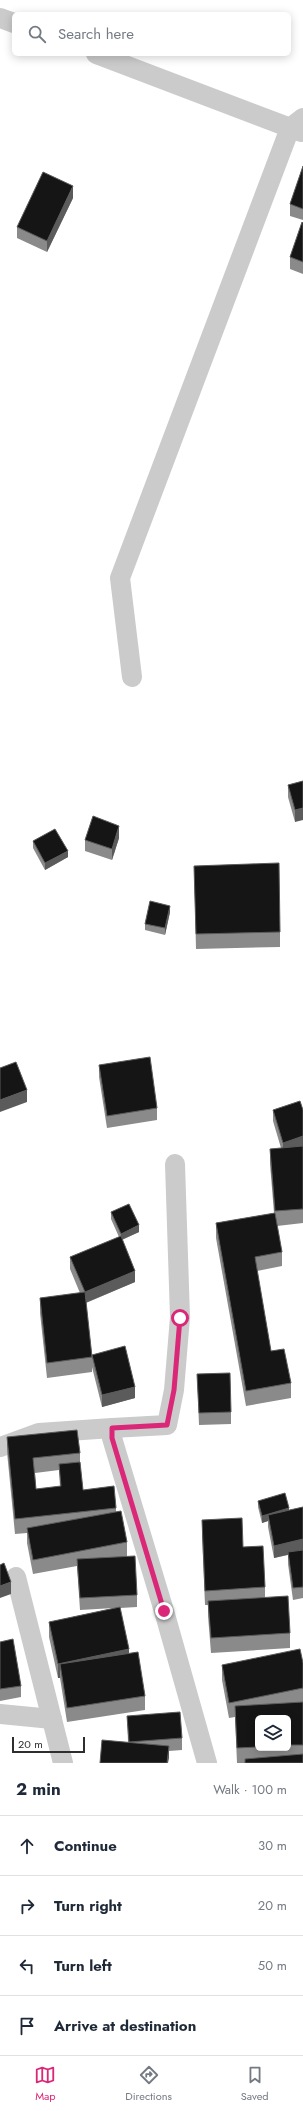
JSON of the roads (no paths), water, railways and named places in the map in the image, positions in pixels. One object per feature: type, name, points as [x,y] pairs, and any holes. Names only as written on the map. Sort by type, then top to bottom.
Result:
[{"type":"street","points":[[0,18],[12,22]]},
{"type":"street","points":[[102,56],[299,126],[120,578],[132,677]]},
{"type":"street","points":[[0,1447],[40,1433],[167,1425],[174,1390],[180,1318],[175,1164]]},
{"type":"street","points":[[112,1428],[112,1438],[164,1611],[206,1763]]},
{"type":"street","points":[[16,1577],[63,1763]]},
{"type":"street","points":[[0,1714],[52,1719]]}]
